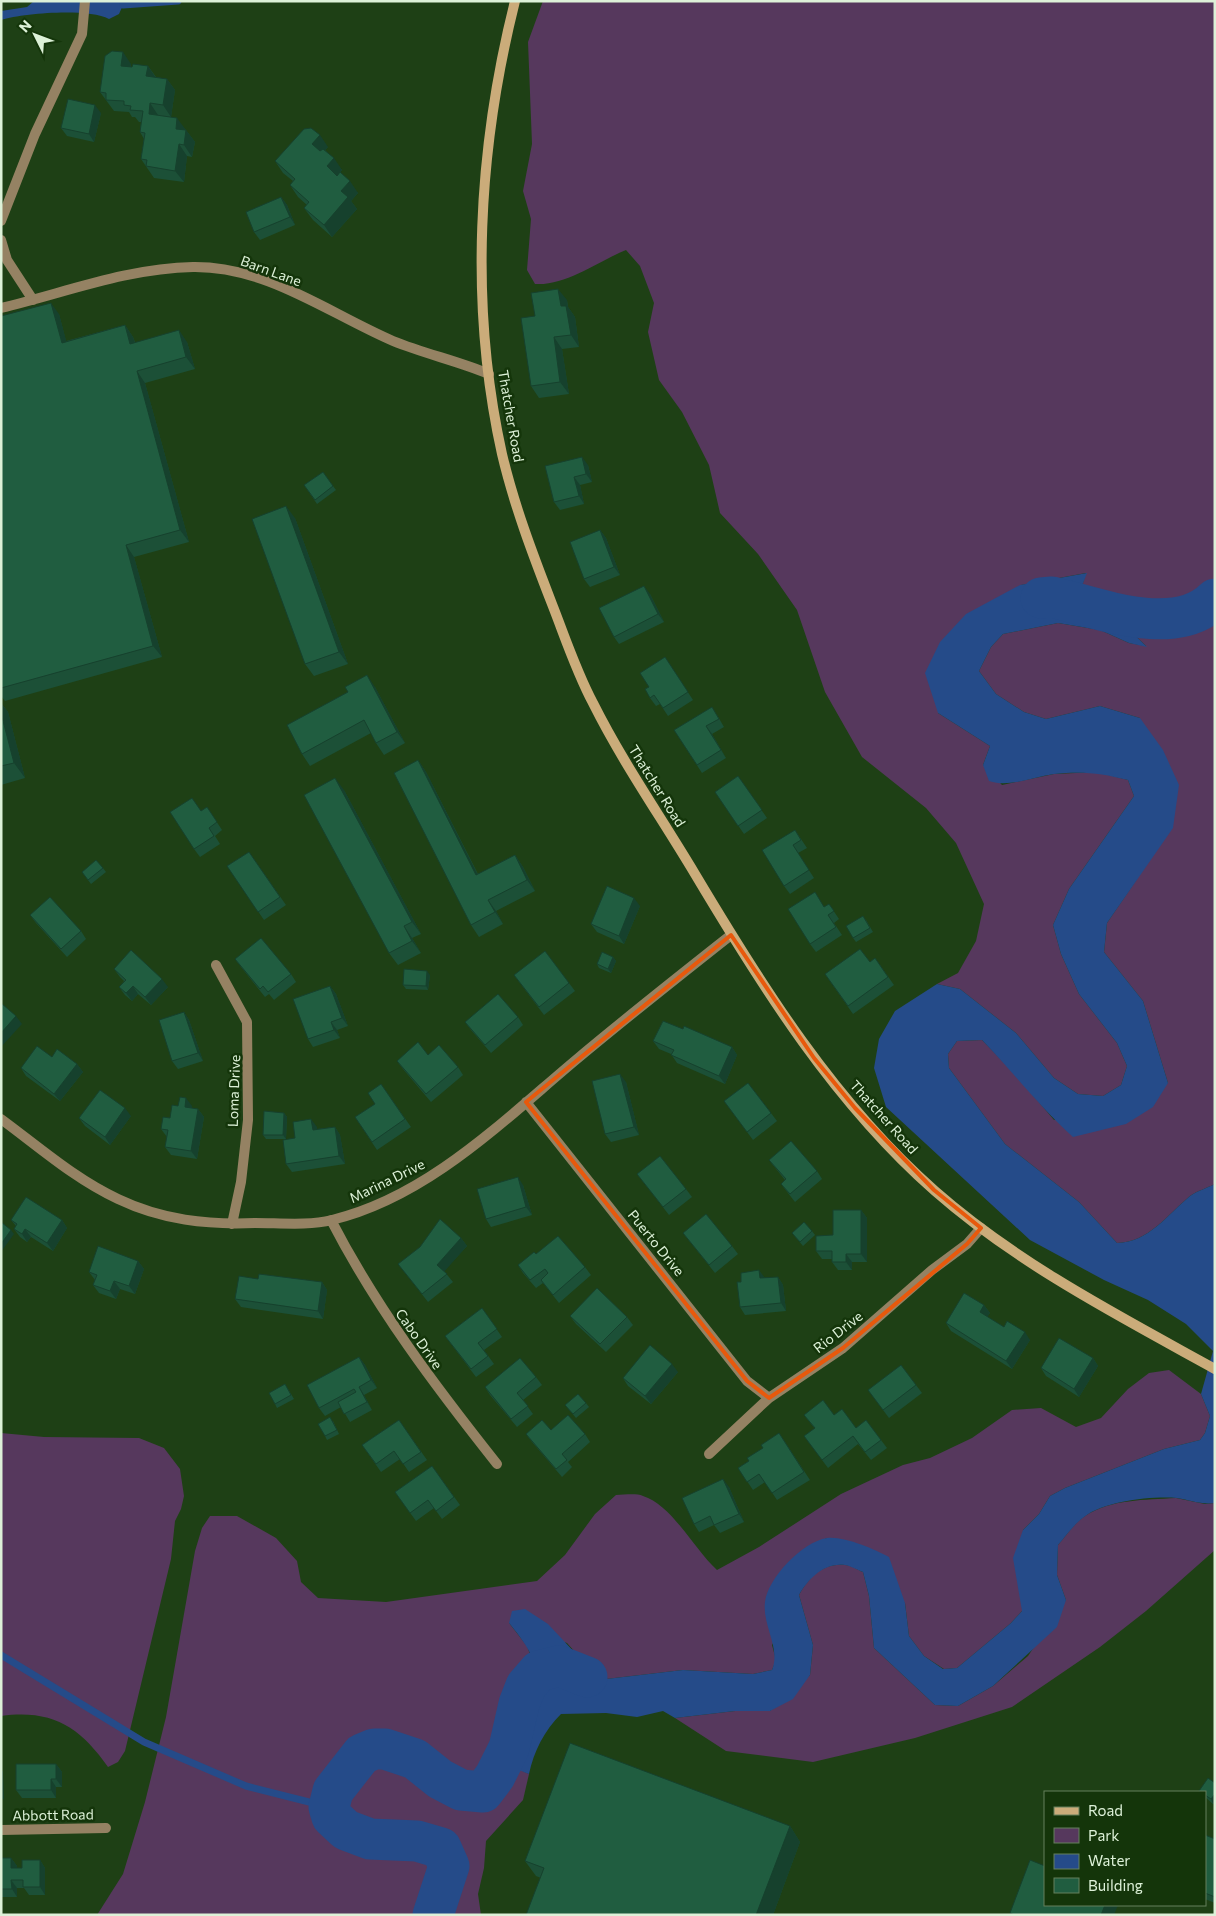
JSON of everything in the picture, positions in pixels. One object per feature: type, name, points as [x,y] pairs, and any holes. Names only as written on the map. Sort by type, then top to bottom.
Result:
[{"type":"main road","name":"Thatcher Road","points":[[515,1],[500,62],[485,176],[481,310],[502,454],[532,552],[572,661],[622,756],[731,935],[814,1058],[855,1108],[894,1151],[934,1190],[981,1228],[1033,1264],[1215,1369]]},
{"type":"street","points":[[1,221],[27,153],[82,34],[85,1]]},
{"type":"street","points":[[1,240],[6,260],[33,300]]},
{"type":"street","name":"Barn Lane","points":[[1,308],[144,272],[194,267],[240,271],[274,283],[391,340],[428,355],[461,362],[490,374]]},
{"type":"street","name":"Marina Drive","points":[[1,1119],[77,1176],[117,1199],[156,1214],[184,1221],[232,1224],[331,1220],[371,1207],[431,1176],[526,1102],[731,935]]},
{"type":"street","name":"Loma Drive","points":[[216,965],[247,1022],[248,1120],[241,1182],[232,1224]]},
{"type":"street","name":"Puerto Drive","points":[[526,1102],[747,1381],[769,1398]]},
{"type":"street","name":"Cabo Drive","points":[[331,1220],[354,1264],[389,1320],[434,1385],[497,1464]]},
{"type":"street","name":"Rio Drive","points":[[709,1454],[769,1398],[843,1348],[932,1270],[967,1244],[981,1228]]},
{"type":"street","name":"Abbott Road","points":[[1,1830],[106,1828]]},
{"type":"highlighted area","points":[[731,935],[814,1058],[855,1108],[934,1190],[981,1228],[967,1244],[843,1348],[769,1398],[747,1381],[526,1102]]},
{"type":"green space","points":[[543,1],[1215,1],[1215,1184],[1190,1196],[1157,1226],[1139,1238],[1117,1243],[1079,1202],[1005,1144],[949,1068],[948,1054],[957,1041],[982,1040],[1016,1075],[1054,1120],[1168,1083],[1143,1001],[1104,952],[1107,923],[1137,879],[1140,718],[1100,706],[1046,719],[1024,712],[996,694],[979,671],[991,647],[1003,634],[1058,623],[1100,630],[1129,643],[1146,646],[1112,613],[1081,602],[1082,586],[1086,573],[1021,585],[938,713],[990,746],[983,765],[1002,785],[1054,774],[1097,772],[1128,780],[1134,796],[1069,889],[1053,925],[1061,954],[1079,994],[1117,1043],[1127,1066],[1121,1085],[1103,1096],[1078,1094],[1054,1078],[1016,1033],[960,989],[937,984],[958,973],[976,941],[984,904],[956,843],[926,808],[862,757],[825,692],[797,610],[758,554],[720,513],[709,465],[682,412],[659,380],[648,332],[654,303],[640,266],[626,250],[570,277],[547,284],[535,284],[527,270],[531,219],[523,191],[532,144],[528,42]]},
{"type":"green space","points":[[1169,1370],[1201,1394],[1210,1416],[1205,1433],[1200,1440],[1164,1449],[1065,1488],[1050,1496],[1039,1514],[1023,1530],[1022,1611],[1011,1623],[957,1668],[944,1669],[924,1656],[909,1636],[905,1603],[826,1538],[772,1645],[776,1660],[772,1670],[753,1674],[683,1670],[606,1679],[592,1671],[567,1643],[509,1623],[527,1646],[536,1671],[534,1684],[525,1695],[516,1768],[529,1774],[523,1800],[486,1841],[484,1868],[478,1894],[481,1915],[97,1915],[123,1874],[145,1802],[166,1717],[195,1551],[202,1528],[210,1516],[237,1516],[276,1538],[297,1561],[301,1582],[318,1598],[386,1602],[537,1581],[565,1555],[595,1514],[616,1495],[643,1496],[664,1508],[717,1570],[759,1547],[841,1494],[903,1465],[930,1458],[972,1438],[1012,1410],[1041,1408],[1076,1427],[1101,1418],[1128,1389],[1149,1373]]},
{"type":"green space","points":[[1,1433],[44,1437],[139,1438],[164,1448],[180,1469],[184,1496],[181,1509],[175,1521],[171,1559],[125,1751],[118,1762],[108,1767],[87,1741],[63,1724],[35,1715],[1,1716]]},
{"type":"green space","points":[[1176,1498],[1205,1504],[1215,1503],[1215,1550],[1146,1611],[1100,1647],[1012,1707],[915,1738],[813,1762],[726,1751],[675,1718],[735,1711],[770,1711],[810,1675],[813,1645],[799,1595],[817,1572],[837,1565],[850,1566],[863,1572],[869,1596],[874,1648],[935,1705],[958,1706],[993,1686],[1028,1656],[1066,1600],[1057,1575],[1058,1545],[1077,1522],[1095,1510],[1117,1503]]},
{"type":"water","points":[[34,1],[121,1],[123,5],[119,14],[109,19],[87,14],[56,13],[25,15],[1,20],[1,11],[27,7]]},
{"type":"water","points":[[1087,573],[1082,586],[1081,602],[1112,613],[1147,647],[1129,643],[1100,630],[1058,623],[1003,634],[991,647],[979,671],[996,694],[1024,712],[1046,719],[1100,706],[1140,718],[1163,750],[1179,785],[1173,828],[1107,923],[1104,952],[1143,1001],[1168,1083],[1153,1107],[1126,1124],[1073,1137],[1049,1114],[982,1040],[957,1041],[948,1054],[949,1068],[1005,1144],[1079,1202],[1117,1243],[1139,1238],[1148,1233],[1190,1196],[1215,1184],[1215,1503],[1200,1503],[1177,1498],[1142,1499],[1104,1507],[1080,1520],[1058,1545],[1057,1575],[1066,1600],[1057,1627],[993,1686],[958,1706],[935,1705],[874,1648],[869,1596],[863,1572],[847,1566],[830,1566],[812,1578],[799,1595],[813,1645],[810,1675],[793,1699],[770,1711],[735,1711],[675,1718],[663,1711],[637,1717],[606,1713],[561,1714],[540,1742],[529,1774],[520,1770],[507,1759],[505,1752],[506,1735],[520,1703],[533,1684],[535,1667],[530,1653],[509,1623],[512,1611],[525,1609],[548,1624],[592,1671],[606,1679],[683,1670],[753,1674],[772,1670],[774,1653],[766,1619],[765,1602],[772,1582],[788,1562],[807,1546],[827,1538],[842,1539],[875,1550],[889,1557],[905,1603],[909,1636],[924,1656],[943,1669],[957,1668],[1011,1623],[1022,1611],[1013,1558],[1023,1530],[1039,1514],[1050,1496],[1065,1488],[1164,1449],[1200,1440],[1205,1433],[1210,1416],[1201,1394],[1213,1351],[1186,1324],[1148,1300],[1104,1280],[1030,1240],[886,1107],[874,1068],[879,1039],[895,1011],[937,984],[960,989],[1016,1033],[1054,1078],[1078,1094],[1103,1096],[1121,1085],[1127,1066],[1117,1043],[1079,994],[1061,954],[1053,925],[1069,889],[1134,796],[1128,780],[1100,774],[1074,773],[1054,774],[1013,783],[989,781],[983,765],[990,746],[938,713],[925,673],[940,642],[966,614],[1020,585]]},
{"type":"building","points":[[112,51],[123,52],[121,66],[132,67],[133,64],[148,66],[146,76],[167,79],[163,105],[150,103],[149,114],[177,118],[176,129],[186,130],[184,145],[179,144],[175,171],[146,166],[147,160],[141,159],[145,133],[140,132],[143,111],[130,110],[131,106],[124,105],[124,101],[106,100],[106,93],[100,92],[105,56]]},
{"type":"building","points":[[68,99],[95,105],[89,134],[61,128]]},
{"type":"building","points":[[311,128],[320,135],[312,144],[320,151],[323,149],[334,158],[327,166],[337,176],[340,172],[350,181],[341,191],[348,197],[324,225],[304,208],[309,202],[290,185],[295,179],[275,161],[304,129]]},
{"type":"building","points":[[281,197],[290,217],[254,232],[246,212]]},
{"type":"building","points":[[558,289],[561,306],[566,306],[571,335],[554,337],[560,382],[531,386],[521,318],[535,316],[531,293]]},
{"type":"building","points":[[51,303],[62,343],[125,325],[130,344],[179,330],[186,357],[137,371],[180,530],[126,545],[153,646],[1,688],[1,316]]},
{"type":"building","points":[[582,457],[586,474],[574,477],[579,496],[554,502],[545,466]]},
{"type":"building","points":[[323,472],[333,486],[315,500],[304,485]]},
{"type":"building","points":[[286,506],[339,652],[305,664],[252,519]]},
{"type":"building","points":[[600,530],[614,567],[584,579],[570,542]]},
{"type":"building","points":[[644,586],[658,614],[614,637],[599,608]]},
{"type":"building","points":[[665,657],[688,692],[663,708],[654,695],[650,698],[645,689],[649,687],[640,673]]},
{"type":"building","points":[[367,675],[397,732],[376,743],[364,720],[302,754],[287,725],[348,692],[345,687]]},
{"type":"building","points":[[712,707],[719,719],[706,726],[721,750],[697,765],[674,730]]},
{"type":"building","points":[[1,713],[14,763],[1,766]]},
{"type":"building","points":[[418,760],[476,875],[515,855],[527,880],[488,900],[495,912],[471,925],[394,773]]},
{"type":"building","points":[[738,776],[762,810],[738,826],[715,792]]},
{"type":"building","points":[[335,778],[412,922],[404,926],[412,941],[389,953],[304,795]]},
{"type":"building","points":[[192,798],[201,811],[207,807],[217,822],[209,828],[214,836],[194,849],[170,812]]},
{"type":"building","points":[[795,830],[801,840],[793,845],[809,870],[784,886],[762,850]]},
{"type":"building","points":[[249,852],[280,897],[258,912],[227,866]]},
{"type":"building","points":[[96,860],[103,868],[88,880],[82,872]]},
{"type":"building","points":[[607,886],[634,898],[619,936],[591,924]]},
{"type":"building","points":[[815,892],[824,907],[829,904],[834,911],[828,915],[836,927],[810,944],[788,909]]},
{"type":"building","points":[[50,897],[81,931],[61,949],[30,915]]},
{"type":"building","points":[[863,916],[870,928],[853,938],[846,926]]},
{"type":"building","points":[[261,938],[291,974],[268,992],[263,986],[260,989],[235,959]]},
{"type":"building","points":[[860,949],[870,962],[875,958],[888,977],[848,1006],[825,974]]},
{"type":"building","points":[[131,950],[162,979],[145,997],[133,986],[126,993],[119,987],[126,980],[114,969]]},
{"type":"building","points":[[545,951],[569,983],[539,1007],[514,975]]},
{"type":"building","points":[[602,952],[613,957],[608,969],[597,964]]},
{"type":"building","points":[[404,969],[427,971],[426,986],[403,985]]},
{"type":"building","points":[[330,986],[342,1018],[331,1022],[334,1030],[308,1039],[293,999]]},
{"type":"building","points":[[498,994],[518,1017],[485,1045],[465,1022]]},
{"type":"building","points":[[1,1003],[16,1016],[1,1033]]},
{"type":"building","points":[[184,1012],[198,1053],[172,1061],[159,1020]]},
{"type":"building","points":[[663,1021],[683,1029],[684,1026],[732,1047],[719,1076],[671,1055],[674,1050],[653,1041]]},
{"type":"building","points":[[418,1042],[428,1055],[439,1045],[458,1067],[426,1094],[397,1061]]},
{"type":"building","points":[[37,1046],[52,1057],[57,1049],[77,1064],[54,1094],[21,1068]]},
{"type":"building","points":[[620,1074],[634,1127],[605,1134],[592,1081]]},
{"type":"building","points":[[748,1083],[771,1113],[747,1132],[724,1101]]},
{"type":"building","points":[[381,1084],[405,1119],[372,1142],[355,1117],[375,1104],[368,1093]]},
{"type":"building","points":[[100,1090],[125,1108],[105,1137],[79,1118]]},
{"type":"building","points":[[180,1097],[186,1098],[185,1107],[198,1109],[191,1151],[165,1147],[168,1130],[161,1129],[163,1117],[170,1118],[172,1105],[178,1106]]},
{"type":"building","points":[[264,1111],[284,1113],[283,1135],[263,1135]]},
{"type":"building","points":[[311,1119],[313,1130],[335,1127],[339,1156],[286,1164],[283,1140],[295,1138],[293,1122]]},
{"type":"building","points":[[791,1141],[817,1171],[790,1194],[781,1184],[786,1179],[769,1160]]},
{"type":"building","points":[[660,1156],[686,1189],[663,1207],[637,1174]]},
{"type":"building","points":[[518,1177],[526,1207],[486,1219],[477,1189]]},
{"type":"building","points":[[26,1197],[62,1220],[47,1243],[25,1229],[22,1234],[14,1229],[17,1224],[11,1220]]},
{"type":"building","points":[[833,1210],[861,1210],[861,1254],[846,1254],[846,1262],[832,1262],[832,1251],[816,1251],[816,1236],[833,1235]]},
{"type":"building","points":[[706,1214],[732,1246],[709,1265],[683,1233]]},
{"type":"building","points":[[440,1219],[461,1238],[437,1265],[447,1274],[422,1294],[398,1264],[420,1247]]},
{"type":"building","points":[[1,1222],[11,1230],[1,1244]]},
{"type":"building","points":[[804,1222],[812,1231],[800,1242],[792,1233]]},
{"type":"building","points":[[558,1236],[585,1267],[553,1295],[541,1280],[548,1273],[545,1269],[530,1280],[518,1265],[534,1252],[536,1254]]},
{"type":"building","points":[[98,1246],[138,1261],[129,1286],[114,1281],[110,1291],[93,1285],[97,1275],[89,1272]]},
{"type":"building","points":[[759,1270],[760,1278],[778,1277],[781,1303],[740,1307],[737,1282],[741,1282],[741,1273]]},
{"type":"building","points":[[259,1274],[322,1282],[318,1311],[235,1299],[239,1276],[258,1279]]},
{"type":"building","points":[[597,1288],[627,1317],[600,1344],[570,1316]]},
{"type":"building","points":[[964,1293],[984,1305],[980,1312],[1004,1327],[1007,1321],[1025,1332],[1006,1361],[946,1323]]},
{"type":"building","points":[[482,1308],[497,1329],[478,1343],[488,1356],[471,1369],[445,1336]]},
{"type":"building","points":[[1059,1338],[1093,1358],[1074,1389],[1041,1368]]},
{"type":"building","points":[[650,1345],[672,1364],[645,1396],[623,1378]]},
{"type":"building","points":[[359,1357],[371,1380],[359,1387],[367,1402],[344,1414],[338,1402],[356,1392],[354,1389],[319,1408],[307,1385]]},
{"type":"building","points":[[520,1358],[536,1377],[517,1393],[528,1406],[511,1419],[485,1387]]},
{"type":"building","points":[[901,1365],[916,1385],[883,1410],[868,1390]]},
{"type":"building","points":[[285,1384],[291,1395],[275,1404],[269,1393]]},
{"type":"building","points":[[578,1394],[586,1403],[573,1414],[565,1405]]},
{"type":"building","points":[[823,1400],[834,1415],[842,1409],[856,1428],[866,1420],[881,1440],[865,1452],[853,1436],[822,1460],[804,1436],[815,1428],[804,1415]]},
{"type":"building","points":[[568,1415],[585,1434],[562,1454],[567,1460],[556,1469],[526,1434],[542,1420],[551,1430]]},
{"type":"building","points":[[330,1417],[337,1430],[325,1436],[318,1424]]},
{"type":"building","points":[[399,1420],[421,1452],[403,1464],[394,1451],[376,1464],[362,1445]]},
{"type":"building","points":[[779,1433],[804,1472],[772,1493],[759,1474],[747,1482],[738,1468],[749,1461],[747,1458],[763,1448],[761,1445]]},
{"type":"building","points":[[432,1466],[454,1497],[436,1511],[428,1500],[410,1513],[395,1492]]},
{"type":"building","points":[[723,1479],[739,1514],[714,1525],[710,1516],[694,1524],[682,1498]]},
{"type":"building","points":[[570,1743],[790,1826],[756,1915],[526,1915],[544,1868],[525,1861]]},
{"type":"building","points":[[16,1764],[56,1764],[56,1779],[51,1779],[51,1790],[16,1790]]},
{"type":"building","points":[[1208,1778],[1215,1783],[1215,1794],[1211,1799],[1206,1796],[1206,1791],[1199,1791]]},
{"type":"building","points":[[1206,1835],[1215,1839],[1215,1897],[1206,1893]]},
{"type":"building","points":[[1,1858],[11,1858],[11,1868],[22,1868],[22,1860],[40,1860],[40,1887],[23,1887],[23,1880],[11,1880],[12,1889],[1,1889]]},
{"type":"building","points":[[1030,1860],[1044,1866],[1044,1906],[1105,1906],[1101,1915],[1014,1915],[1010,1913]]},
{"type":"waterway","points":[[123,5],[178,1]]},
{"type":"waterway","points":[[1041,598],[1052,597],[1114,613],[1158,619],[1179,617],[1198,611],[1215,599]]},
{"type":"waterway","points":[[1,1655],[144,1742],[246,1786],[329,1807]]},
{"type":"waterway","points":[[433,1915],[449,1866],[441,1848],[417,1841],[370,1839],[346,1830],[332,1817],[329,1807],[333,1791],[362,1754],[374,1749],[385,1749],[415,1759],[440,1779],[461,1790],[483,1792],[495,1776],[509,1748],[519,1704],[526,1686],[539,1671],[559,1666],[587,1677]]}]
